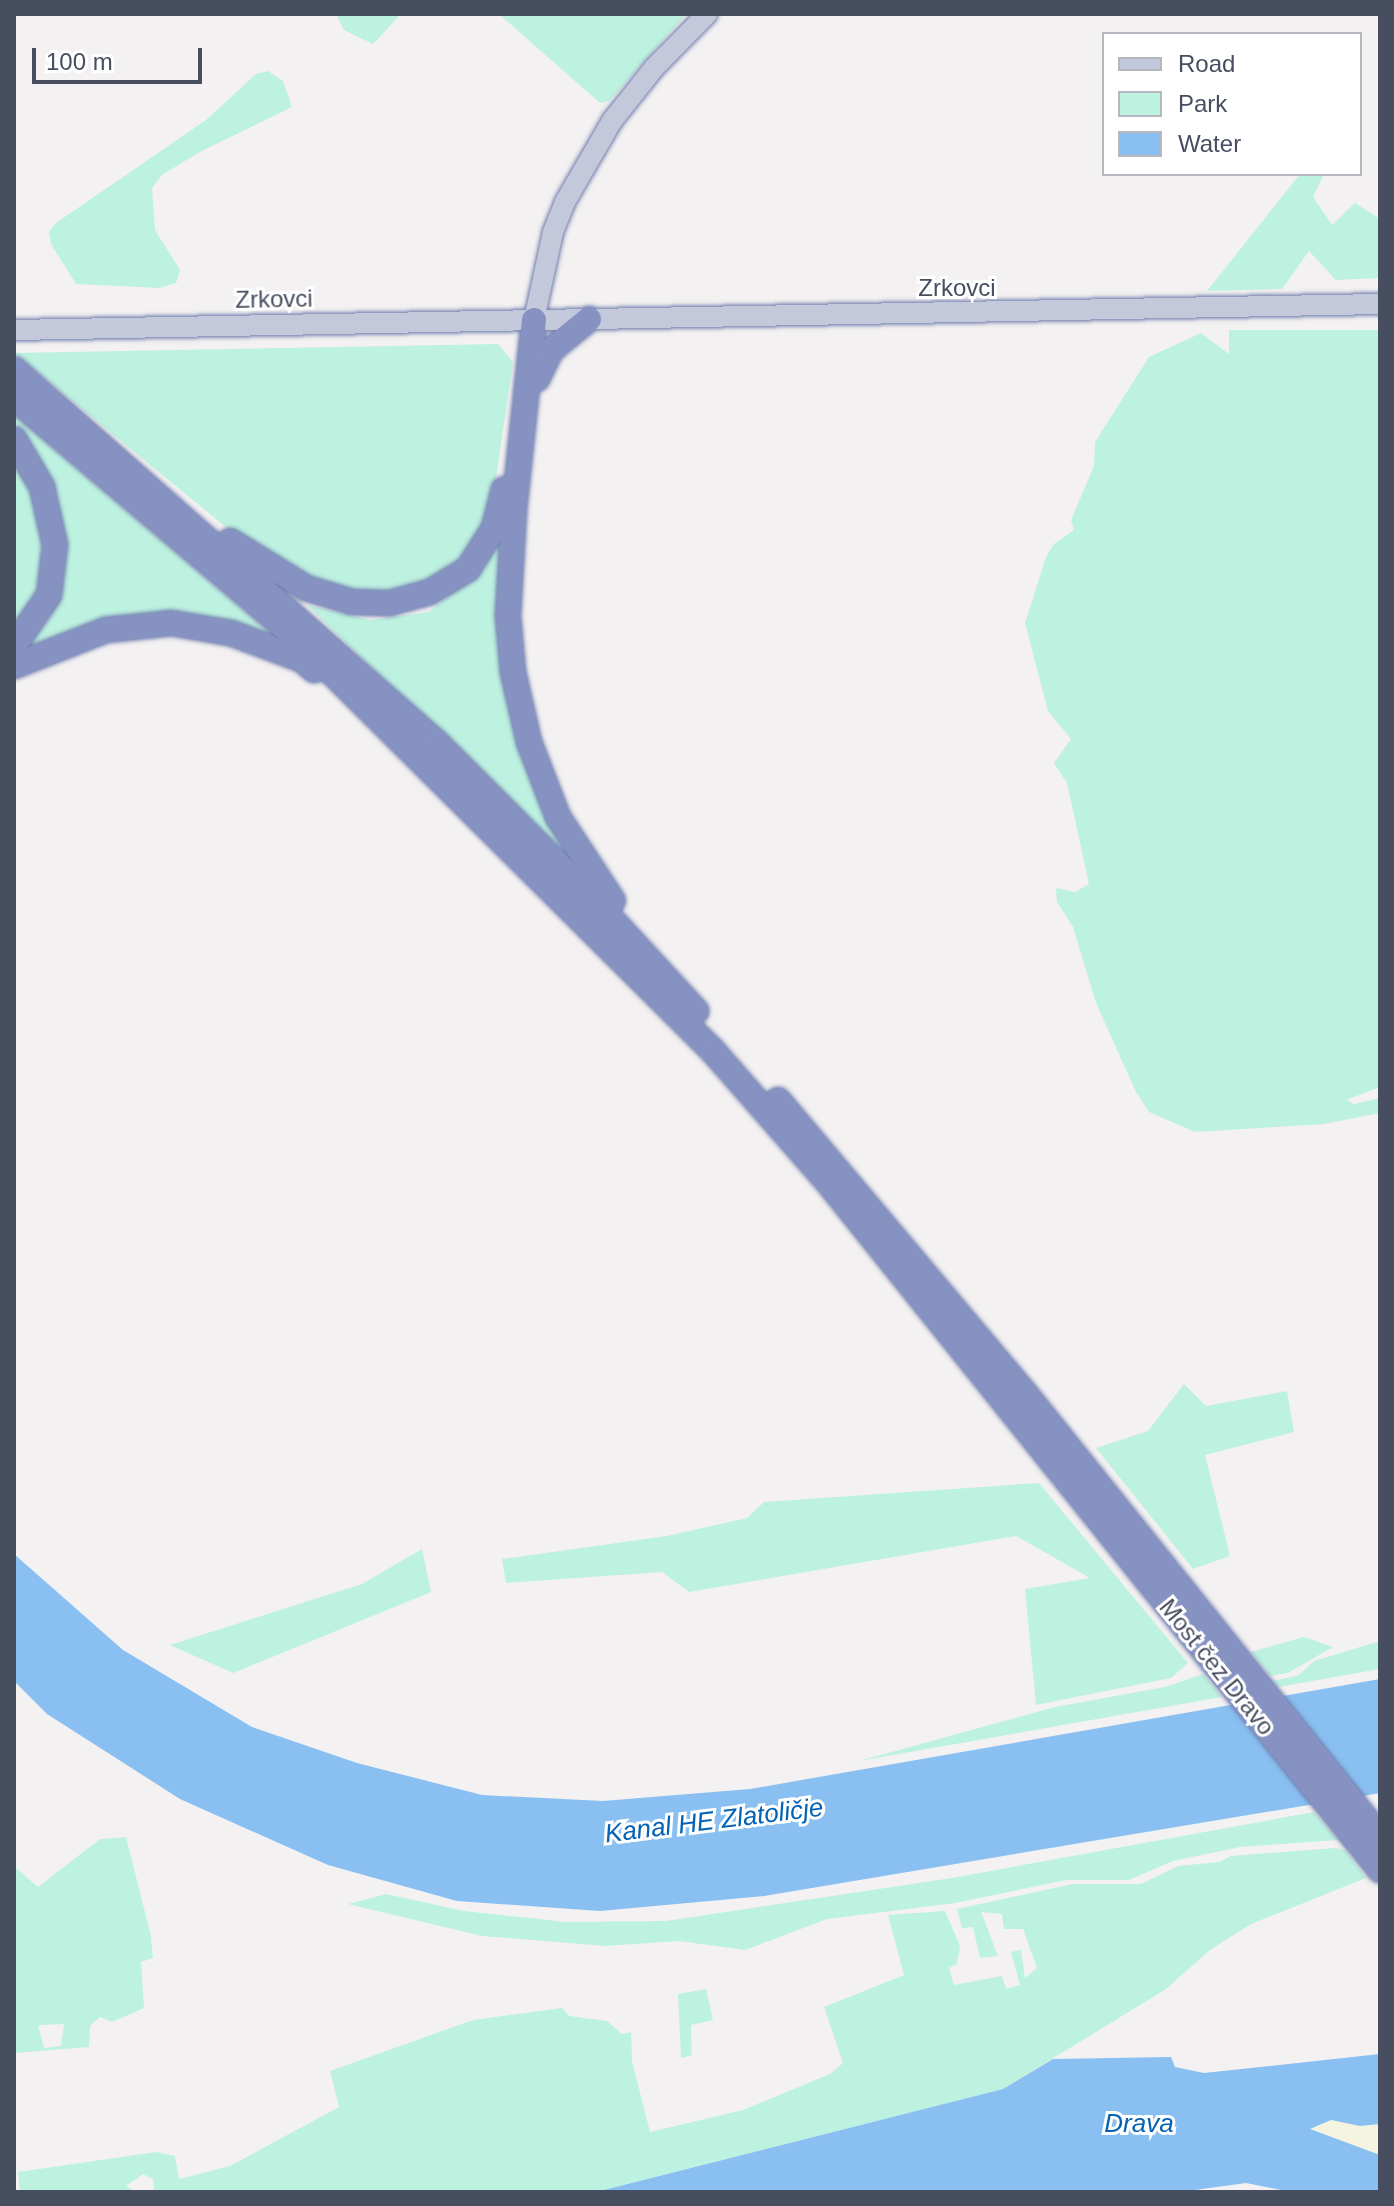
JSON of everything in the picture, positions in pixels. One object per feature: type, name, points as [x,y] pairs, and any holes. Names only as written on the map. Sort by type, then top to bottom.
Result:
[{"type":"highway","points":[[530,387],[551,350],[589,319]]},
{"type":"highway","points":[[534,320],[508,616],[517,704],[570,839],[605,892],[680,980],[681,996]]},
{"type":"highway","points":[[192,526],[214,529],[306,588],[352,602],[410,600],[451,581],[475,560],[494,528],[506,476],[519,351],[534,320]]},
{"type":"highway","points":[[14,369],[437,743],[594,900],[804,1130],[1016,1399]]},
{"type":"highway","points":[[14,398],[365,703],[713,1051],[960,1331]]},
{"type":"highway","points":[[14,439],[42,487],[55,545],[49,595],[14,646]]},
{"type":"highway","points":[[14,666],[106,630],[171,623],[231,633],[303,660],[348,701],[365,703]]},
{"type":"highway","name":"Most čez Dravo","points":[[1016,1399],[1080,1462],[1380,1836]]},
{"type":"highway","name":"Most čez Dravo","points":[[1016,1399],[1055,1464],[1380,1870]]},
{"type":"street","points":[[534,320],[553,232],[565,202],[612,121],[702,20]]},
{"type":"street","name":"Zrkovci","points":[[14,330],[1380,304]]},
{"type":"green space","points":[[336,14],[401,14],[373,44],[344,30]]},
{"type":"green space","points":[[499,14],[686,14],[609,101],[600,103]]},
{"type":"green space","points":[[268,71],[283,81],[292,107],[198,153],[162,175],[152,188],[155,230],[180,270],[176,283],[160,288],[76,284],[51,244],[49,231],[56,223],[206,120],[256,74]]},
{"type":"green space","points":[[1298,176],[1323,176],[1313,197],[1332,225],[1355,203],[1380,219],[1380,278],[1336,280],[1309,251],[1282,289],[1207,291]]},
{"type":"green space","points":[[1229,330],[1380,330],[1380,1087],[1346,1100],[1354,1104],[1380,1098],[1380,1113],[1324,1124],[1195,1132],[1149,1112],[1136,1092],[1096,1003],[1073,927],[1057,902],[1056,888],[1075,892],[1089,884],[1067,783],[1054,763],[1071,739],[1048,711],[1025,623],[1046,557],[1054,544],[1074,530],[1071,520],[1094,466],[1095,442],[1149,357],[1201,333],[1229,354]]},
{"type":"green space","points":[[498,344],[513,362],[489,526],[450,576],[394,597],[330,591],[261,556],[14,353]]},
{"type":"green space","points":[[14,415],[277,639],[217,623],[18,656],[48,620],[60,590]]},
{"type":"green space","points":[[14,457],[40,515],[42,554],[35,601],[14,629]]},
{"type":"green space","points":[[505,516],[501,620],[576,860],[572,862],[307,605],[370,620],[429,612],[481,568]]},
{"type":"green space","points":[[1184,1384],[1206,1406],[1287,1391],[1294,1432],[1205,1455],[1230,1556],[1193,1569],[1096,1448],[1148,1431]]},
{"type":"green space","points":[[1039,1483],[1188,1663],[1171,1678],[1036,1705],[1025,1589],[1090,1578],[1016,1536],[689,1592],[662,1572],[506,1583],[502,1559],[667,1536],[747,1518],[764,1502]]},
{"type":"green space","points":[[422,1549],[431,1592],[233,1673],[170,1645],[362,1584]]},
{"type":"green space","points":[[1304,1637],[1333,1647],[1288,1673],[1270,1676],[1251,1652]]},
{"type":"green space","points":[[1380,1641],[1380,1669],[1278,1687],[1272,1681],[1299,1675],[1314,1661]]},
{"type":"green space","points":[[1203,1674],[1222,1697],[859,1761],[1055,1707],[1165,1687]]},
{"type":"green space","points":[[1314,1812],[1338,1840],[1240,1847],[1173,1861],[1129,1880],[1066,1880],[955,1903],[827,1919],[745,1950],[679,1941],[605,1946],[482,1936],[348,1904],[386,1894],[464,1911],[566,1922],[666,1921],[952,1878]]},
{"type":"green space","points":[[126,1837],[151,1936],[153,1958],[141,1962],[144,2008],[112,2022],[100,2017],[90,2026],[89,2047],[14,2053],[14,1866],[38,1887],[100,1839]],"holes":[[[64,2024],[61,2046],[44,2048],[38,2025]]]},
{"type":"green space","points":[[1335,1848],[1345,1850],[1366,1878],[1251,1924],[1210,1950],[1166,1989],[1003,2089],[596,2192],[154,2192],[153,2179],[143,2174],[126,2186],[136,2192],[20,2192],[18,2172],[156,2152],[175,2156],[179,2179],[230,2166],[339,2107],[330,2071],[473,2020],[562,2008],[569,2016],[607,2021],[622,2034],[631,2032],[632,2061],[650,2132],[743,2110],[830,2074],[843,2063],[824,2007],[904,1975],[888,1915],[945,1911],[960,1946],[957,1964],[949,1968],[954,1985],[1002,1976],[1006,1989],[1020,1985],[1011,1952],[1021,1950],[1025,1978],[1037,1968],[1023,1929],[1004,1929],[1002,1914],[981,1912],[998,1956],[980,1958],[973,1927],[962,1928],[957,1909],[1073,1884],[1141,1884],[1178,1866],[1220,1862],[1231,1856]]},
{"type":"green space","points":[[706,1989],[713,2020],[691,2025],[692,2055],[681,2058],[678,1994]]},
{"type":"sand","points":[[1331,2120],[1360,2126],[1380,2124],[1380,2155],[1310,2129]]},
{"type":"water","name":"Kanal HE Zlatoličje","points":[[14,1554],[123,1650],[252,1727],[357,1763],[482,1795],[603,1801],[750,1789],[1380,1679],[1380,1793],[764,1896],[600,1911],[457,1901],[328,1865],[180,1799],[47,1714],[14,1681]]},
{"type":"water","name":"Drava","points":[[1380,2054],[1380,2124],[1360,2126],[1331,2120],[1310,2129],[1380,2155],[1380,2192],[1291,2192],[1246,2183],[1180,2192],[596,2192],[1003,2089],[1053,2059],[1171,2057],[1175,2067],[1204,2073]]}]
